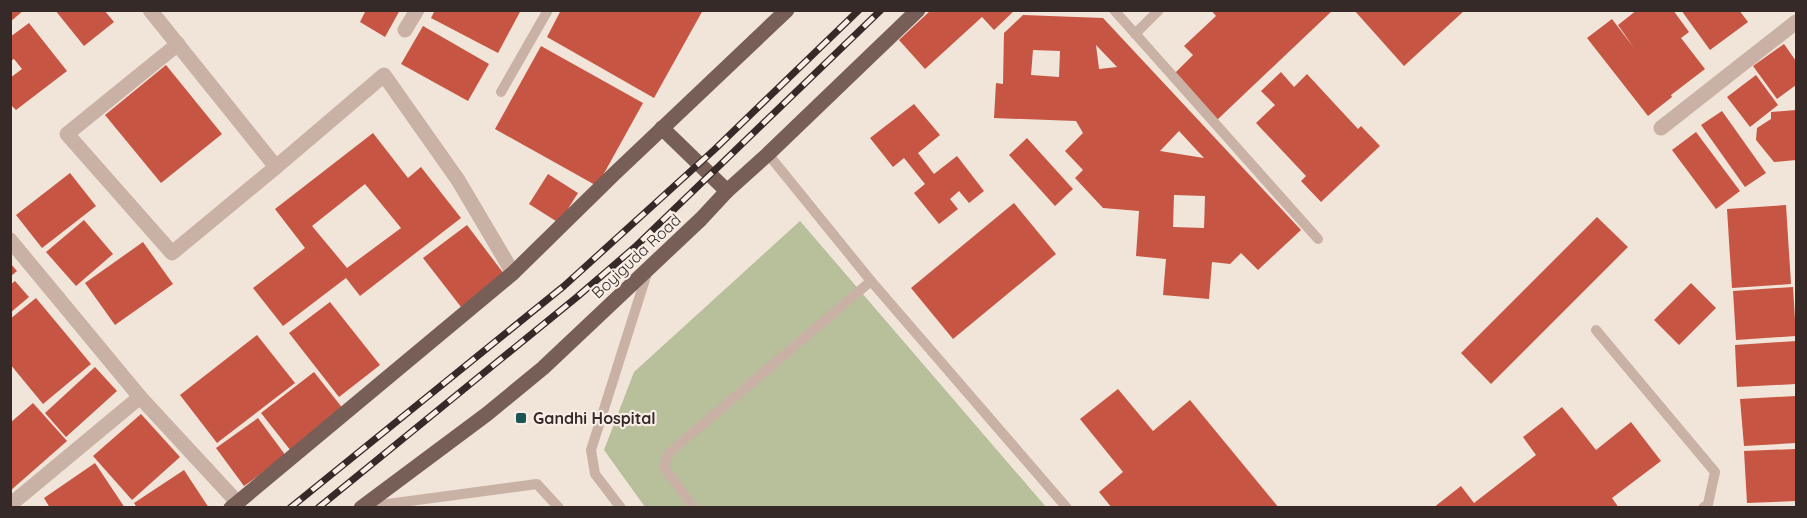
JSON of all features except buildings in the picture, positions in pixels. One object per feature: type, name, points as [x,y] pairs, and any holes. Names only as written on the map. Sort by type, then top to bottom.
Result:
[{"type":"main road","points":[[234,505],[513,273],[787,10]]},
{"type":"main road","name":"Boyiguda Road","points":[[361,507],[487,414],[575,339],[918,10]]},
{"type":"main road","points":[[663,128],[727,191]]},
{"type":"street","points":[[150,10],[276,167]]},
{"type":"street","points":[[405,30],[417,10]]},
{"type":"street","points":[[1661,128],[1797,22]]},
{"type":"street","points":[[178,44],[67,134],[172,253],[384,75],[458,180],[513,273]]},
{"type":"street","points":[[10,240],[140,397],[234,505]]},
{"type":"street","points":[[10,505],[140,397]]},
{"type":"lane","points":[[501,92],[548,10]]},
{"type":"lane","points":[[1114,10],[1318,239]]},
{"type":"lane","points":[[1135,34],[1160,10]]},
{"type":"lane","points":[[768,154],[872,281],[1067,507]]},
{"type":"lane","points":[[621,507],[595,474],[591,450],[650,267]]},
{"type":"lane","points":[[694,507],[664,467],[669,453],[872,281]]},
{"type":"lane","points":[[1596,330],[1715,471],[1708,504],[1703,507]]},
{"type":"lane","points":[[361,507],[537,484],[559,507]]},
{"type":"green space","points":[[800,221],[1046,507],[645,507],[604,450],[634,372]]},
{"type":"railway","points":[[290,508],[564,286],[714,150],[859,10]]},
{"type":"railway","points":[[318,508],[635,247],[881,10]]},
{"type":"place","name":"Gandhi Hospital","points":[[521,418]]}]
